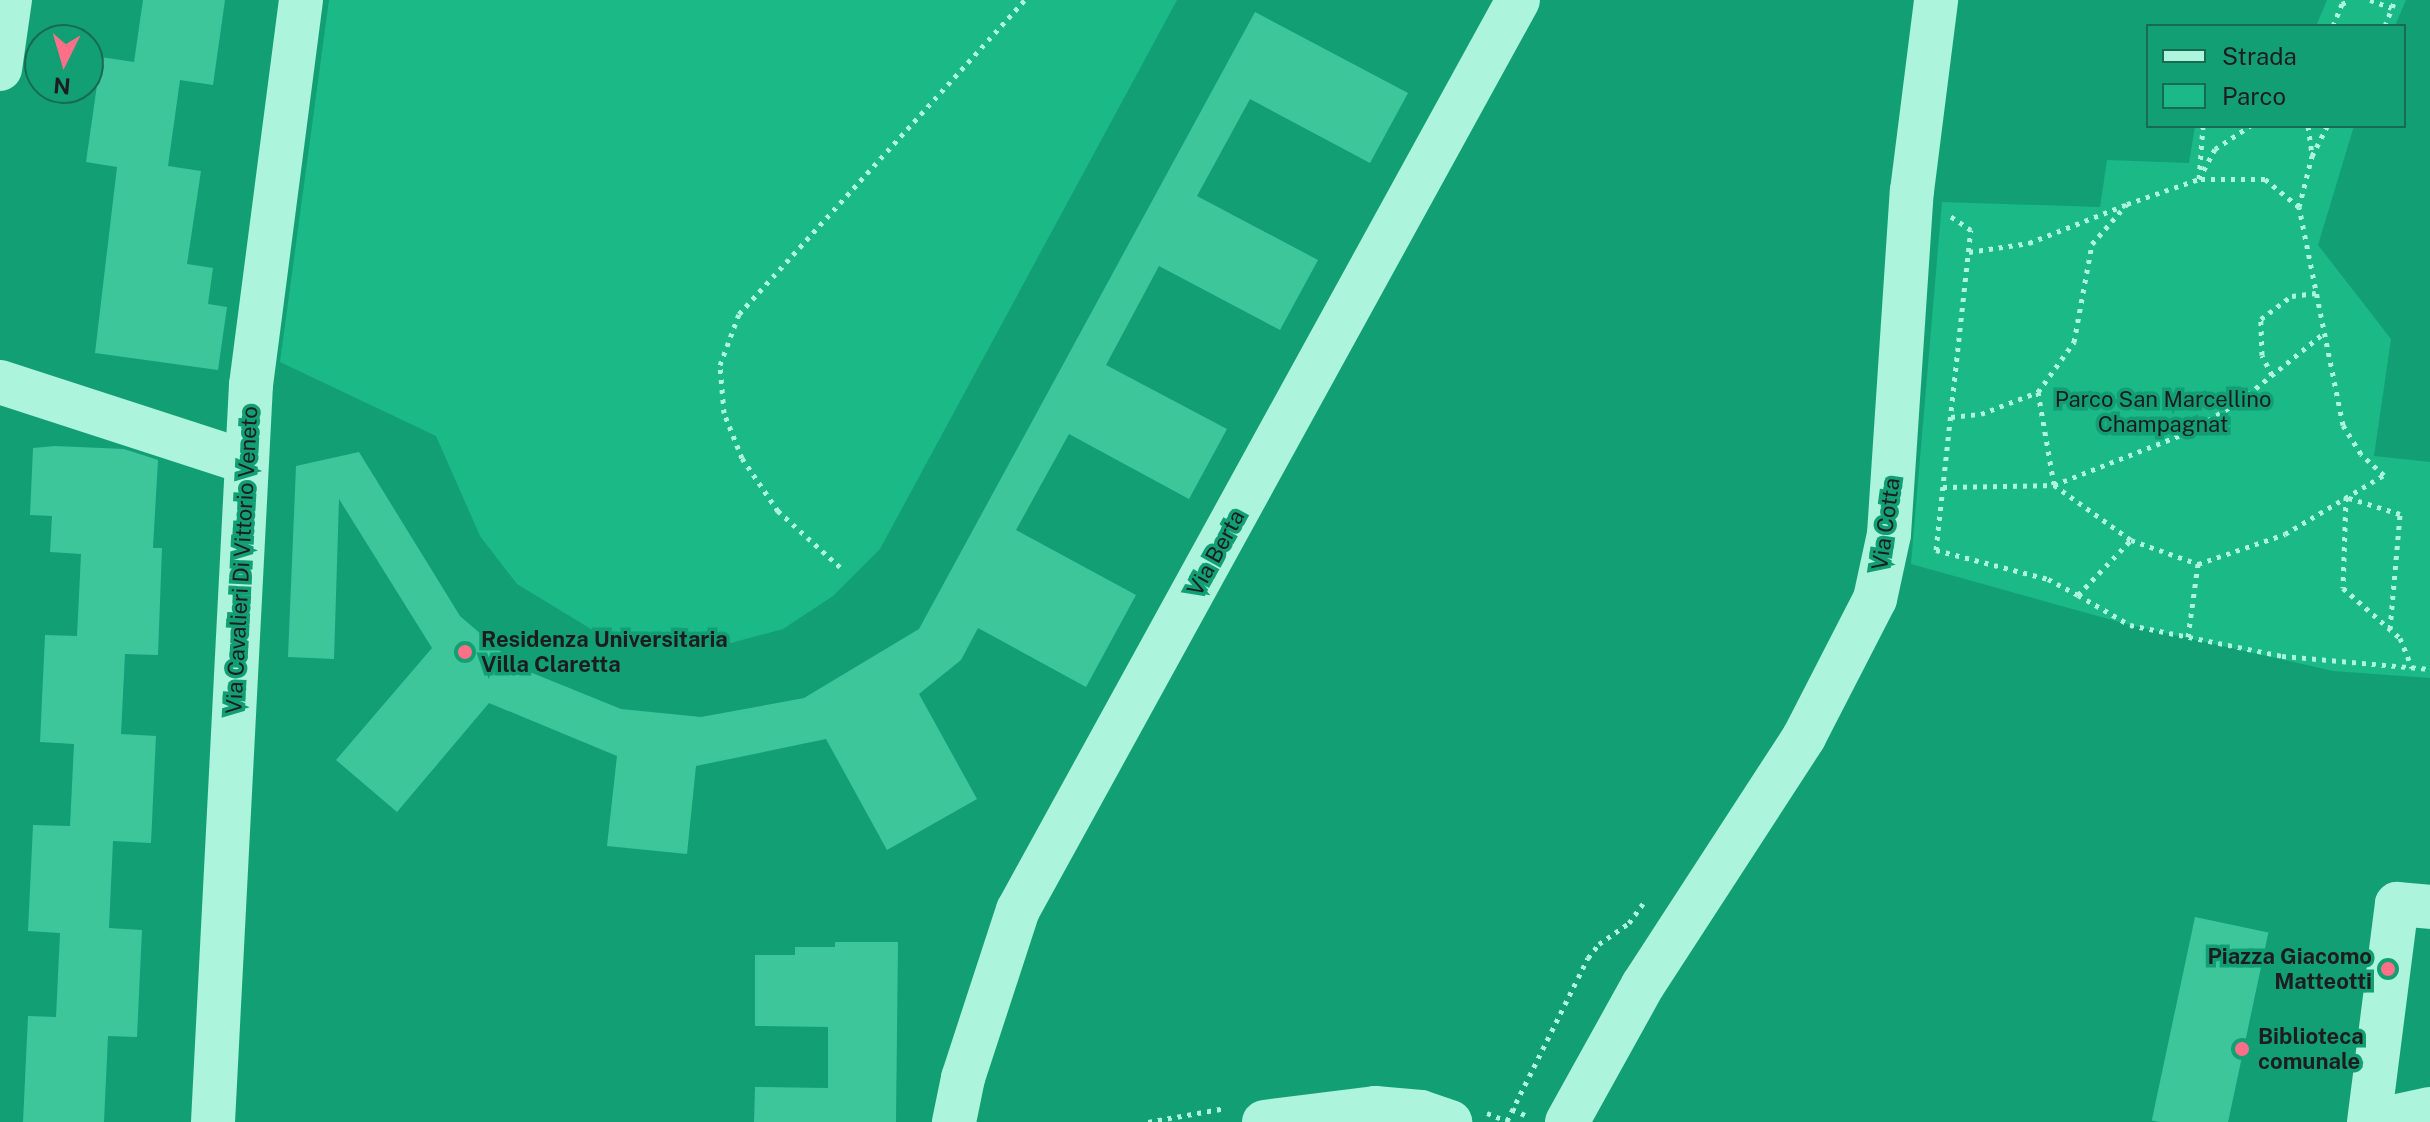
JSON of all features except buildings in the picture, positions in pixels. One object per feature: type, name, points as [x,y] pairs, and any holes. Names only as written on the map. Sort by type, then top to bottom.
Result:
[{"type":"street","points":[[0,69],[10,0]]},
{"type":"street","name":"Via Cavalieri Di Vittorio Veneto","points":[[213,1122],[251,385],[301,0]]},
{"type":"street","name":"Via Berta","points":[[954,1122],[976,1034],[1018,910],[1518,0]]},
{"type":"street","name":"Via Cotta","points":[[1567,1122],[1643,985],[1833,684],[1875,599],[1889,534],[1912,191],[1936,0]]},
{"type":"street","points":[[0,382],[246,462]]},
{"type":"street","points":[[2430,907],[2397,904],[2373,1077],[2370,1122],[2430,1109]]},
{"type":"street","points":[[2373,1077],[2430,1080]]},
{"type":"street","points":[[1264,1122],[1375,1108],[1421,1112],[1450,1122]]},
{"type":"path","points":[[840,567],[778,511],[742,458],[724,413],[720,365],[739,314],[1025,0]]},
{"type":"path","points":[[2334,24],[2342,4],[2350,0]]},
{"type":"path","points":[[2370,0],[2392,8]]},
{"type":"path","points":[[2386,24],[2395,0]]},
{"type":"path","points":[[2199,179],[2203,128]]},
{"type":"path","points":[[2199,179],[2215,149],[2247,128]]},
{"type":"path","points":[[2308,128],[2312,156]]},
{"type":"path","points":[[2038,392],[2054,485],[2131,540],[2198,564],[2285,534],[2384,475],[2361,454],[2343,425],[2299,207],[2312,156],[2326,128]]},
{"type":"path","points":[[1969,252],[2029,243],[2199,179],[2265,179],[2299,207]]},
{"type":"path","points":[[1912,191],[1971,230],[1936,550]]},
{"type":"path","points":[[1951,417],[1981,414],[2038,392],[2074,342],[2092,244],[2127,204]]},
{"type":"path","points":[[2272,375],[2262,355],[2261,319],[2292,296],[2316,293]]},
{"type":"path","points":[[1943,487],[2054,485],[2191,431],[2272,375],[2324,333]]},
{"type":"path","points":[[2346,497],[2343,588],[2400,638],[2412,668]]},
{"type":"path","points":[[2346,497],[2400,514],[2390,629]]},
{"type":"path","points":[[1889,534],[1936,550],[2048,579],[2130,625],[2282,656],[2430,669]]},
{"type":"path","points":[[2078,595],[2131,540]]},
{"type":"path","points":[[2188,637],[2198,564]]},
{"type":"green space","points":[[329,0],[1177,0],[880,549],[833,596],[783,629],[731,643],[662,645],[591,629],[517,584],[480,536],[436,436],[280,362]]},
{"type":"green space","points":[[2327,0],[2406,0],[2396,24],[2317,24]]},
{"type":"green space","name":"Parco San Marcellino Champagnat","points":[[2195,128],[2353,128],[2318,245],[2391,339],[2374,456],[2430,462],[2430,678],[2333,671],[2130,625],[1911,564],[1942,202],[2100,207],[2107,160],[2189,163]]},
{"type":"place","name":"Residenza Universitaria Villa Claretta","points":[[465,652]]},
{"type":"place","name":"Piazza Giacomo Matteotti","points":[[2388,969]]},
{"type":"place","name":"Biblioteca comunale","points":[[2242,1049]]}]
